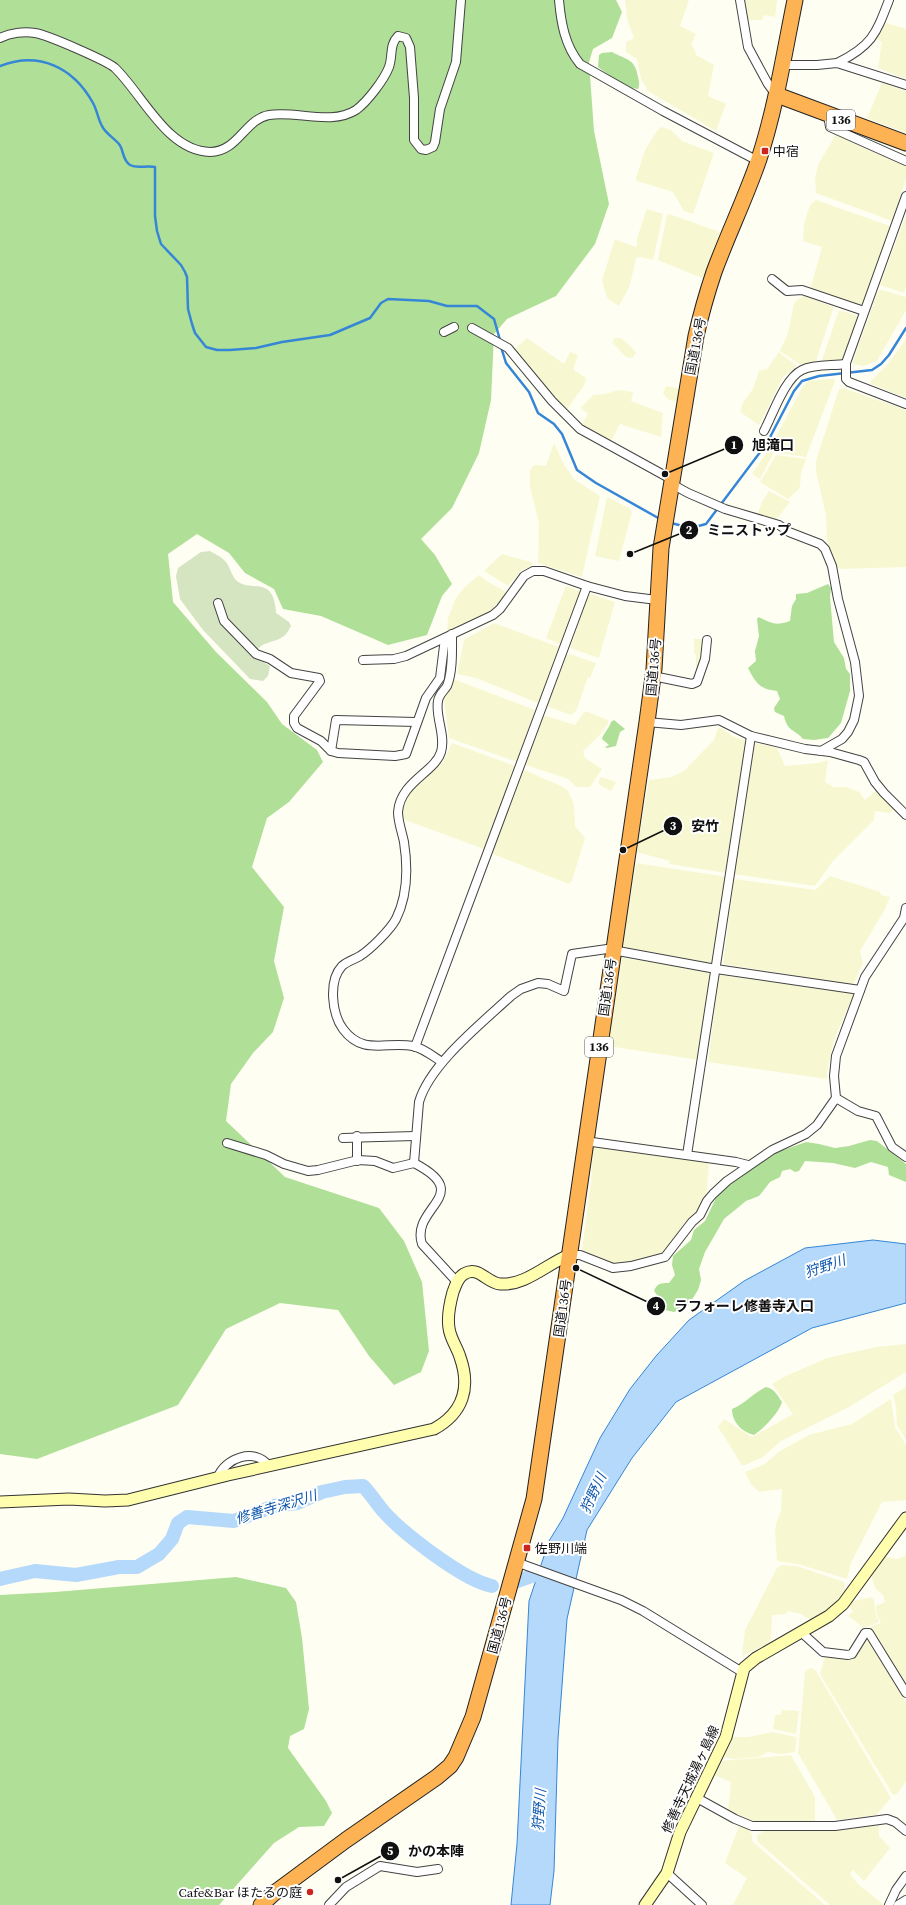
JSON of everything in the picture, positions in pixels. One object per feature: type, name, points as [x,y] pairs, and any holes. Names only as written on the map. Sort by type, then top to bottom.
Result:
[{"type":"highway","name":"国道136号","points":[[261,1905],[273,1894],[346,1840],[437,1778],[450,1766],[462,1744],[473,1717],[519,1563],[534,1499],[647,722],[653,676],[660,548],[696,336],[703,306],[714,273],[758,161],[777,95],[795,0]]},
{"type":"highway","name":"136","points":[[777,95],[906,143]]},
{"type":"street","points":[[0,38],[19,33],[42,35],[113,67],[171,136],[193,148],[210,152],[225,149],[256,120],[268,115],[329,117],[356,110],[370,96],[389,67],[392,44],[398,36],[402,36],[406,38],[410,47],[414,98],[414,140],[417,146],[426,150],[433,147],[435,142],[440,109],[456,62],[461,0]]},
{"type":"street","points":[[559,0],[566,38],[572,54],[580,64],[657,108],[758,161]]},
{"type":"street","points":[[740,0],[748,46],[768,84],[777,95]]},
{"type":"street","points":[[783,65],[822,65],[837,63],[849,57],[870,41],[876,34],[889,0]]},
{"type":"street","points":[[837,63],[906,85]]},
{"type":"street","points":[[828,115],[830,127],[906,161]]},
{"type":"street","points":[[906,196],[846,365],[846,380],[848,382],[906,404]]},
{"type":"street","points":[[772,278],[787,291],[802,290],[864,311]]},
{"type":"street","points":[[444,332],[454,327]]},
{"type":"street","points":[[472,328],[508,348],[552,401],[580,429],[671,481],[688,493],[725,509],[779,525],[789,532],[820,544],[826,549],[832,566],[838,599],[855,662],[859,696],[854,720],[848,732],[842,739],[821,751]]},
{"type":"street","points":[[764,431],[789,381],[797,373],[809,368],[846,365]]},
{"type":"street","points":[[363,660],[394,659],[406,656],[497,612],[524,576],[533,571],[544,571],[587,586],[625,596],[657,600]]},
{"type":"street","points":[[414,1047],[587,586]]},
{"type":"street","points":[[218,603],[224,621],[256,654],[270,659],[291,673],[319,678],[320,681],[294,716],[293,720],[297,728],[321,741],[331,751],[342,754],[404,756],[408,751],[416,722],[426,698],[440,678],[449,636]]},
{"type":"street","points":[[442,1062],[414,1047],[372,1047],[360,1044],[348,1035],[342,1028],[336,1013],[333,995],[335,981],[342,966],[367,951],[394,922],[400,908],[404,894],[406,875],[404,842],[398,811],[410,785],[434,762],[442,751],[438,700],[448,682],[449,636]]},
{"type":"street","points":[[653,676],[692,684],[697,682],[705,658],[707,640]]},
{"type":"street","points":[[331,751],[336,720],[416,722]]},
{"type":"street","points":[[647,722],[681,725],[718,720],[751,736],[805,749],[830,752],[864,762],[875,782],[906,815]]},
{"type":"street","points":[[688,1155],[751,736]]},
{"type":"street","points":[[0,1502],[69,1499],[105,1501],[128,1500],[218,1477],[434,1429],[453,1416],[463,1397],[464,1386],[460,1358],[449,1328],[450,1306],[457,1282],[462,1274],[473,1272],[481,1273],[497,1284],[513,1284],[569,1255],[580,1255],[613,1268],[631,1266],[664,1257],[692,1222],[700,1216],[713,1194],[727,1180],[772,1150],[812,1130],[826,1114],[836,1098],[834,1076],[836,1056],[866,974],[904,918],[906,908]]},
{"type":"street","points":[[414,1163],[417,1115],[421,1095],[442,1062],[511,996],[521,989],[543,983],[564,991],[572,954],[604,949],[716,969],[860,990]]},
{"type":"street","points":[[836,1098],[858,1111],[876,1116],[887,1141],[892,1147],[906,1157]]},
{"type":"street","points":[[343,1138],[357,1136],[415,1136]]},
{"type":"street","points":[[357,1136],[357,1161]]},
{"type":"street","points":[[585,1141],[736,1162],[748,1165]]},
{"type":"street","points":[[226,1143],[266,1155],[292,1167],[308,1171],[357,1161],[375,1161],[393,1168],[414,1163],[439,1180],[441,1187],[440,1194],[425,1220],[421,1233],[422,1244],[457,1282]]},
{"type":"street","points":[[519,1563],[606,1593],[643,1611],[742,1672],[747,1664],[829,1616],[843,1604],[906,1518]]},
{"type":"street","points":[[801,1632],[822,1652],[848,1655],[852,1654],[866,1633],[869,1633],[906,1694]]},
{"type":"street","name":"修善寺天城湯ヶ島線","points":[[646,1905],[667,1873],[680,1832],[726,1737],[742,1672]]},
{"type":"street","points":[[697,1798],[735,1819],[752,1826],[835,1826],[887,1819],[895,1822],[906,1831]]},
{"type":"street","points":[[329,1905],[346,1887],[380,1866],[417,1872],[438,1869]]},
{"type":"street","points":[[667,1873],[702,1905]]},
{"type":"street","points":[[889,1905],[896,1890],[906,1876]]},
{"type":"street","points":[[898,1905],[906,1900]]},
{"type":"green space","points":[[0,0],[616,0],[622,12],[612,38],[593,49],[589,62],[594,131],[609,204],[595,244],[556,296],[507,319],[494,334],[491,400],[479,453],[452,508],[421,539],[435,555],[452,584],[442,596],[427,635],[388,645],[321,616],[283,609],[274,589],[245,573],[229,553],[197,534],[168,554],[173,602],[216,652],[267,702],[282,724],[317,750],[323,762],[289,802],[267,818],[252,867],[284,907],[274,961],[284,998],[273,1032],[253,1053],[231,1084],[226,1121],[285,1177],[379,1208],[404,1241],[422,1282],[429,1351],[421,1372],[394,1385],[369,1356],[338,1310],[280,1303],[226,1329],[178,1405],[37,1459],[0,1454]]},
{"type":"green space","points":[[625,0],[689,0],[680,26],[696,34],[691,45],[695,50],[696,55],[714,65],[708,96],[726,104],[716,131],[648,91],[641,79],[637,59],[626,52],[626,42],[634,38],[627,19]]},
{"type":"green space","points":[[745,0],[777,0],[775,17],[764,15],[762,20],[748,20]]},
{"type":"green space","points":[[883,22],[906,29],[906,79],[878,68],[882,42],[876,39],[876,37]]},
{"type":"green space","points":[[612,52],[629,60],[635,66],[639,82],[638,89],[625,87],[598,67],[599,55],[602,53]]},
{"type":"green space","points":[[882,83],[906,91],[906,133],[867,118]]},
{"type":"green space","points":[[661,127],[671,130],[682,141],[714,153],[693,214],[684,211],[673,192],[637,181],[636,178],[645,150]]},
{"type":"green space","points":[[836,134],[871,151],[906,165],[906,179],[892,221],[816,193],[815,179],[818,165]]},
{"type":"green space","points":[[816,200],[890,226],[863,304],[860,306],[810,290],[822,247],[803,241],[804,223],[810,205]]},
{"type":"green space","points":[[647,209],[663,214],[653,260],[641,257],[636,258],[630,285],[619,306],[607,298],[602,280],[615,239],[635,247],[637,246],[637,238]]},
{"type":"green space","points":[[669,214],[720,232],[705,275],[702,278],[658,259],[667,215]]},
{"type":"green space","points":[[906,215],[906,286],[904,293],[880,285]]},
{"type":"green space","points":[[882,290],[906,297],[906,310],[877,361],[864,366],[852,364],[878,291]]},
{"type":"green space","points":[[804,296],[834,307],[816,361],[801,365],[780,351],[788,333],[794,304],[798,299]]},
{"type":"green space","points":[[839,310],[856,315],[858,320],[843,359],[837,362],[821,363]]},
{"type":"green space","points":[[527,338],[564,364],[570,352],[578,355],[574,370],[586,378],[585,384],[567,409],[565,410],[514,350]]},
{"type":"green space","points":[[615,338],[621,338],[632,348],[636,353],[632,358],[626,357],[612,342]]},
{"type":"green space","points":[[906,339],[906,398],[871,384],[871,381],[888,364]]},
{"type":"green space","points":[[779,352],[797,366],[783,377],[759,425],[740,412],[743,402],[753,389],[759,371],[767,369]]},
{"type":"green space","points":[[834,379],[835,381],[806,457],[774,452],[760,479],[752,474],[771,446],[803,386],[809,381]]},
{"type":"green space","points":[[666,386],[680,389],[678,401],[669,400],[665,396],[663,393]]},
{"type":"green space","points":[[843,388],[906,410],[906,567],[842,569],[835,567],[827,540],[826,515],[816,471],[816,461],[839,389]]},
{"type":"green space","points":[[618,390],[633,392],[631,401],[663,413],[661,437],[620,424],[611,441],[582,424],[588,414],[581,408],[593,395],[606,394]]},
{"type":"green space","points":[[554,443],[564,465],[575,480],[600,496],[582,577],[538,563],[539,523],[530,487],[530,471],[533,466],[536,465],[546,466]]},
{"type":"green space","points":[[776,455],[806,459],[801,474],[799,489],[788,499],[760,482]]},
{"type":"green space","points":[[769,491],[790,502],[775,521],[757,515],[762,502]]},
{"type":"green space","points":[[607,497],[629,508],[632,512],[619,561],[595,556]]},
{"type":"green space","points":[[210,551],[226,562],[237,581],[249,586],[261,587],[271,593],[276,613],[289,622],[291,626],[287,633],[280,639],[263,645],[257,651],[254,657],[270,666],[268,676],[263,681],[250,679],[203,630],[180,599],[176,576],[178,568],[201,552]]},
{"type":"green space","points":[[502,554],[531,562],[533,565],[521,571],[508,586],[484,571]]},
{"type":"green space","points":[[479,575],[488,582],[505,591],[505,594],[488,613],[447,631],[448,618],[456,598],[464,588]]},
{"type":"green space","points":[[828,584],[831,588],[830,597],[834,642],[844,658],[846,669],[850,674],[850,691],[841,723],[828,738],[814,740],[803,739],[789,728],[784,716],[775,712],[774,708],[780,699],[777,691],[762,687],[753,678],[748,668],[756,661],[755,651],[759,636],[757,619],[759,617],[771,623],[777,624],[790,621],[792,606],[796,599],[796,594],[807,593]]},
{"type":"green space","points":[[566,586],[580,591],[561,644],[559,644],[546,638]]},
{"type":"green space","points":[[591,594],[615,602],[599,658],[570,648],[588,596]]},
{"type":"green space","points":[[494,623],[559,647],[540,702],[538,703],[476,678],[457,674],[464,640]]},
{"type":"green space","points":[[694,639],[704,639],[699,669],[696,669]]},
{"type":"green space","points":[[569,654],[596,663],[590,678],[588,677],[576,711],[571,715],[547,705],[565,657]]},
{"type":"green space","points":[[453,679],[535,710],[517,762],[449,738],[444,699]]},
{"type":"green space","points":[[584,712],[588,712],[608,720],[608,724],[600,735],[583,751],[585,758],[602,769],[590,787],[576,787],[568,779],[524,764],[543,715],[575,725]]},
{"type":"green space","points":[[614,720],[625,729],[620,732],[616,746],[607,748],[605,747],[609,745],[602,739],[611,722]]},
{"type":"green space","points":[[718,728],[722,728],[732,736],[746,741],[726,873],[669,864],[670,861],[636,852],[649,780],[672,777],[685,770],[714,740]]},
{"type":"green space","points":[[452,743],[515,766],[484,849],[405,820],[401,811],[410,793],[443,762]]},
{"type":"green space","points":[[755,743],[777,748],[785,766],[818,763],[828,760],[825,782],[834,787],[847,787],[859,792],[865,800],[877,790],[894,810],[889,813],[875,811],[874,820],[834,860],[815,886],[734,874]]},
{"type":"green space","points":[[524,770],[561,786],[568,791],[574,804],[575,826],[585,838],[572,881],[569,884],[493,854],[492,850]]},
{"type":"green space","points":[[601,777],[616,782],[611,791],[601,786],[598,782]]},
{"type":"green space","points":[[636,863],[727,877],[713,964],[622,949]]},
{"type":"green space","points":[[830,876],[880,892],[881,895],[890,897],[884,911],[860,951],[863,963],[853,985],[723,964],[734,879],[815,890]]},
{"type":"green space","points":[[622,958],[712,971],[699,1060],[608,1046]]},
{"type":"green space","points":[[719,975],[854,993],[834,1040],[827,1071],[827,1079],[708,1062]]},
{"type":"green space","points":[[870,1140],[877,1141],[906,1164],[906,1182],[889,1175],[888,1167],[871,1162],[855,1168],[833,1163],[805,1161],[799,1171],[795,1172],[790,1169],[782,1171],[780,1177],[770,1182],[759,1196],[746,1201],[724,1219],[705,1252],[699,1269],[701,1280],[698,1290],[688,1306],[674,1312],[665,1310],[664,1304],[654,1291],[656,1286],[669,1283],[675,1275],[672,1265],[673,1256],[691,1240],[694,1230],[705,1221],[716,1198],[729,1184],[772,1154],[806,1142],[835,1148]]},
{"type":"green space","points":[[593,1146],[705,1161],[709,1165],[706,1198],[701,1203],[696,1215],[685,1222],[664,1252],[659,1255],[622,1265],[612,1265],[582,1250],[591,1182]]},
{"type":"green space","points":[[906,1344],[906,1372],[849,1407],[781,1441],[763,1457],[745,1465],[742,1465],[718,1427],[724,1419],[752,1437],[793,1414],[772,1384],[786,1376],[827,1358],[876,1347]]},
{"type":"green space","points":[[766,1387],[774,1391],[782,1402],[778,1411],[762,1429],[754,1435],[750,1434],[738,1426],[732,1414],[732,1409]]},
{"type":"green space","points":[[906,1387],[906,1440],[897,1425],[896,1407],[893,1395]]},
{"type":"green space","points":[[891,1399],[895,1427],[906,1445],[906,1500],[882,1502],[851,1563],[847,1579],[798,1564],[777,1561],[775,1532],[776,1524],[781,1511],[782,1489],[759,1492],[751,1484],[745,1472],[765,1464],[780,1451],[809,1435],[852,1424]]},
{"type":"green space","points":[[906,1551],[906,1688],[870,1627],[881,1623],[877,1615],[876,1606],[885,1602],[883,1595],[875,1588],[871,1575],[883,1556],[897,1559],[905,1556]]},
{"type":"green space","points":[[782,1565],[797,1566],[844,1582],[846,1595],[830,1609],[811,1620],[801,1614],[788,1611],[786,1614],[773,1615],[771,1640],[769,1643],[742,1656],[745,1630],[777,1568]]},
{"type":"green space","points":[[236,1577],[286,1588],[296,1602],[302,1638],[309,1709],[304,1729],[290,1736],[288,1748],[326,1801],[332,1813],[324,1826],[299,1827],[274,1843],[219,1905],[0,1905],[0,1595]]},
{"type":"green space","points":[[871,1597],[874,1600],[876,1615],[879,1622],[864,1628],[848,1616],[853,1611],[849,1607],[850,1602]]},
{"type":"green space","points":[[865,1640],[869,1640],[906,1702],[906,1781],[897,1794],[893,1795],[820,1674],[825,1657],[852,1659]]},
{"type":"green space","points":[[812,1668],[816,1671],[891,1798],[876,1815],[837,1820],[798,1753],[805,1672]]},
{"type":"green space","points":[[782,1710],[799,1711],[796,1734],[773,1729],[775,1715],[781,1715]]},
{"type":"green space","points":[[772,1732],[797,1737],[795,1752],[780,1754],[768,1752],[758,1757],[734,1759],[723,1757],[731,1737],[748,1737]]},
{"type":"green space","points":[[791,1755],[815,1797],[815,1821],[752,1821],[728,1810],[731,1782],[714,1775],[720,1761]]},
{"type":"green space","points":[[879,1825],[879,1836],[890,1848],[864,1881],[853,1870],[850,1874],[858,1884],[884,1905],[830,1905],[758,1842],[757,1835],[764,1831],[813,1831]]},
{"type":"green space","points":[[739,1826],[748,1829],[752,1834],[752,1841],[825,1905],[733,1905],[747,1878],[725,1863]]},
{"type":"water","name":"狩野川","points":[[873,1240],[906,1244],[906,1303],[812,1328],[676,1402],[632,1458],[587,1530],[567,1619],[558,1739],[554,1871],[550,1905],[511,1905],[517,1844],[529,1601],[549,1541],[563,1518],[600,1438],[630,1389],[656,1356],[689,1320],[744,1281],[805,1248]]},
{"type":"waterway","points":[[0,66],[28,60],[54,65],[65,72],[76,80],[85,90],[94,106],[103,129],[119,144],[127,163],[136,167],[155,167],[155,216],[157,231],[161,244],[181,265],[185,272],[187,277],[188,309],[192,324],[195,333],[206,347],[217,350],[256,348],[282,342],[330,335],[370,318],[381,303],[388,299],[429,301],[447,306],[477,306],[494,319],[500,340]]},
{"type":"waterway","points":[[671,523],[691,528],[706,524],[767,443],[794,391],[802,381],[819,376],[872,370],[881,364],[889,355],[906,328]]},
{"type":"waterway","points":[[501,347],[506,363],[529,392],[538,413],[554,424],[562,434],[577,470],[596,483],[660,519]]},
{"type":"waterway","name":"修善寺深沢川","points":[[0,1579],[35,1571],[76,1575],[119,1567],[137,1567],[159,1554],[172,1539],[178,1523],[187,1517],[234,1521],[274,1506],[297,1503],[322,1492],[345,1487],[363,1486],[384,1512],[419,1544],[450,1566],[480,1582],[492,1586]]},
{"type":"waterway","name":"修善寺深沢川","points":[[512,1583],[555,1568]]},
{"type":"place","name":"中宿","points":[[765,151]]},
{"type":"place","name":"旭滝口","points":[[665,474]]},
{"type":"place","name":"ミニストップ","points":[[630,554]]},
{"type":"place","name":"安竹","points":[[623,850]]},
{"type":"place","name":"ラフォーレ修善寺入口","points":[[576,1268]]},
{"type":"place","name":"佐野川端","points":[[527,1548]]},
{"type":"place","name":"かの本陣","points":[[338,1880]]},
{"type":"place","name":"Cafe&Bar ほたるの庭","points":[[310,1892]]}]
